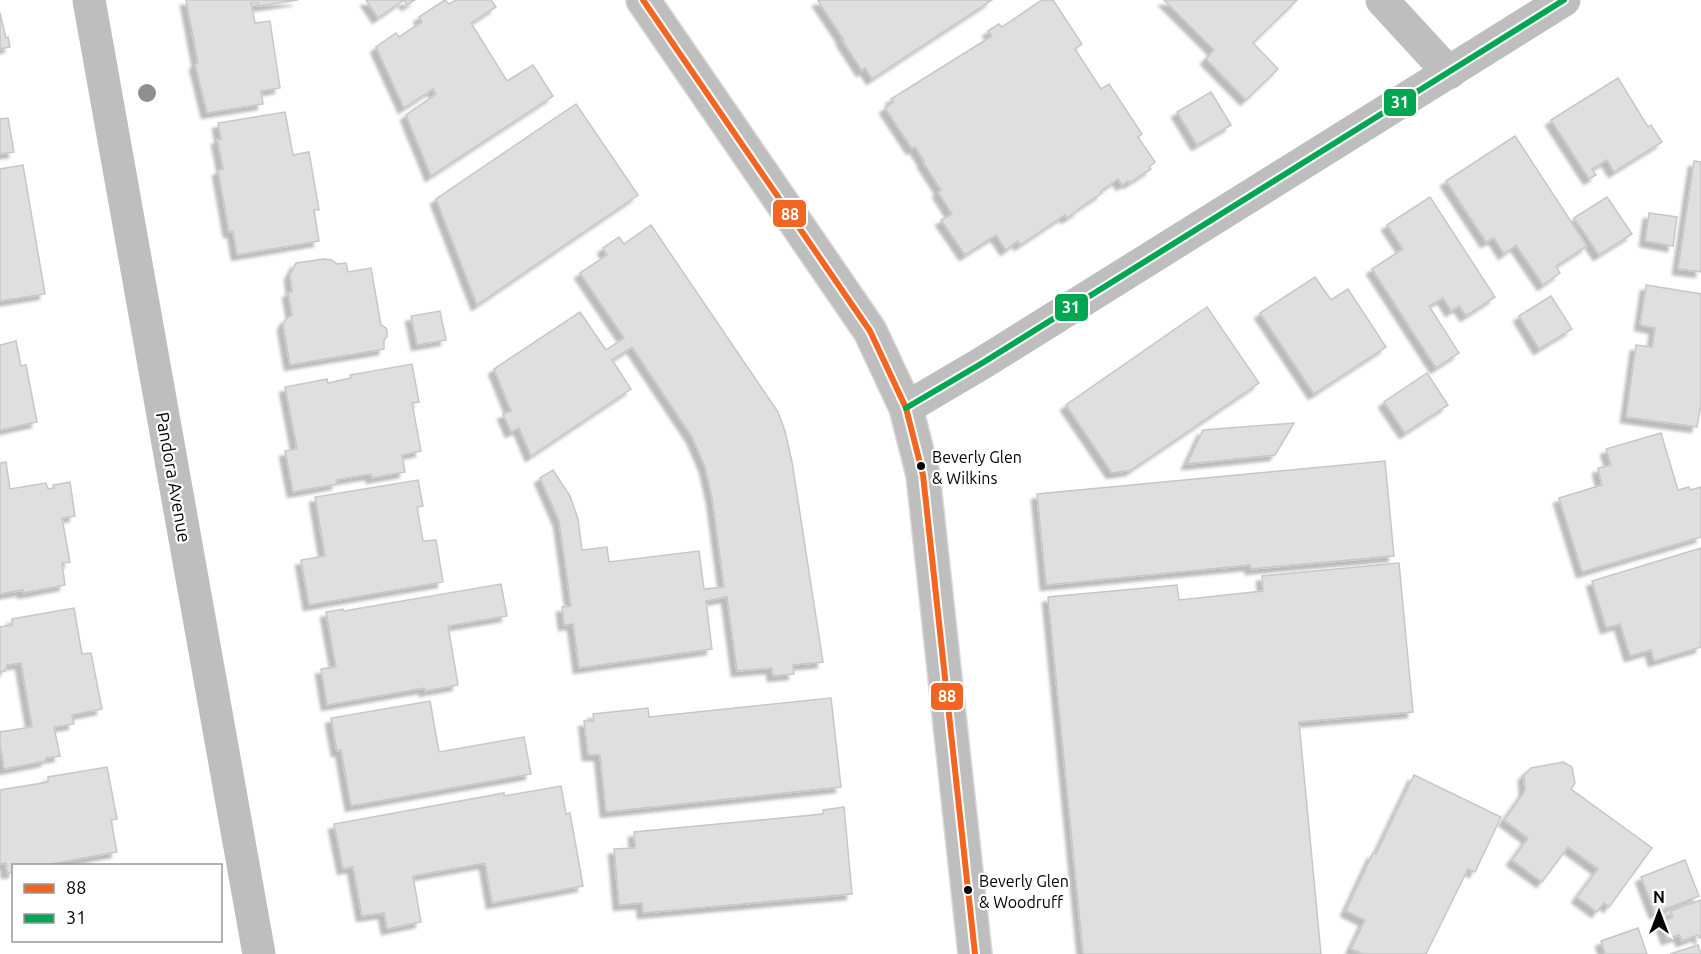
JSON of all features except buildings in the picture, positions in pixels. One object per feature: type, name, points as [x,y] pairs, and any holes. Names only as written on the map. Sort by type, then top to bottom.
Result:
[{"type":"street","name":"Pandora Avenue","points":[[89,0],[259,954]]},
{"type":"street","points":[[643,0],[870,331],[906,408],[923,475],[975,954]]},
{"type":"street","points":[[1382,0],[1449,73]]},
{"type":"street","points":[[906,408],[984,362],[1564,0]]},
{"type":"transit line","name":"88","points":[[643,0],[870,331],[906,408],[923,475],[975,954]]},
{"type":"transit line","name":"31","points":[[906,408],[984,362],[1564,0]]},
{"type":"place","name":"Beverly Glen & Wilkins","points":[[921,466]]},
{"type":"place","name":"Beverly Glen & Woodruff","points":[[968,890]]}]
